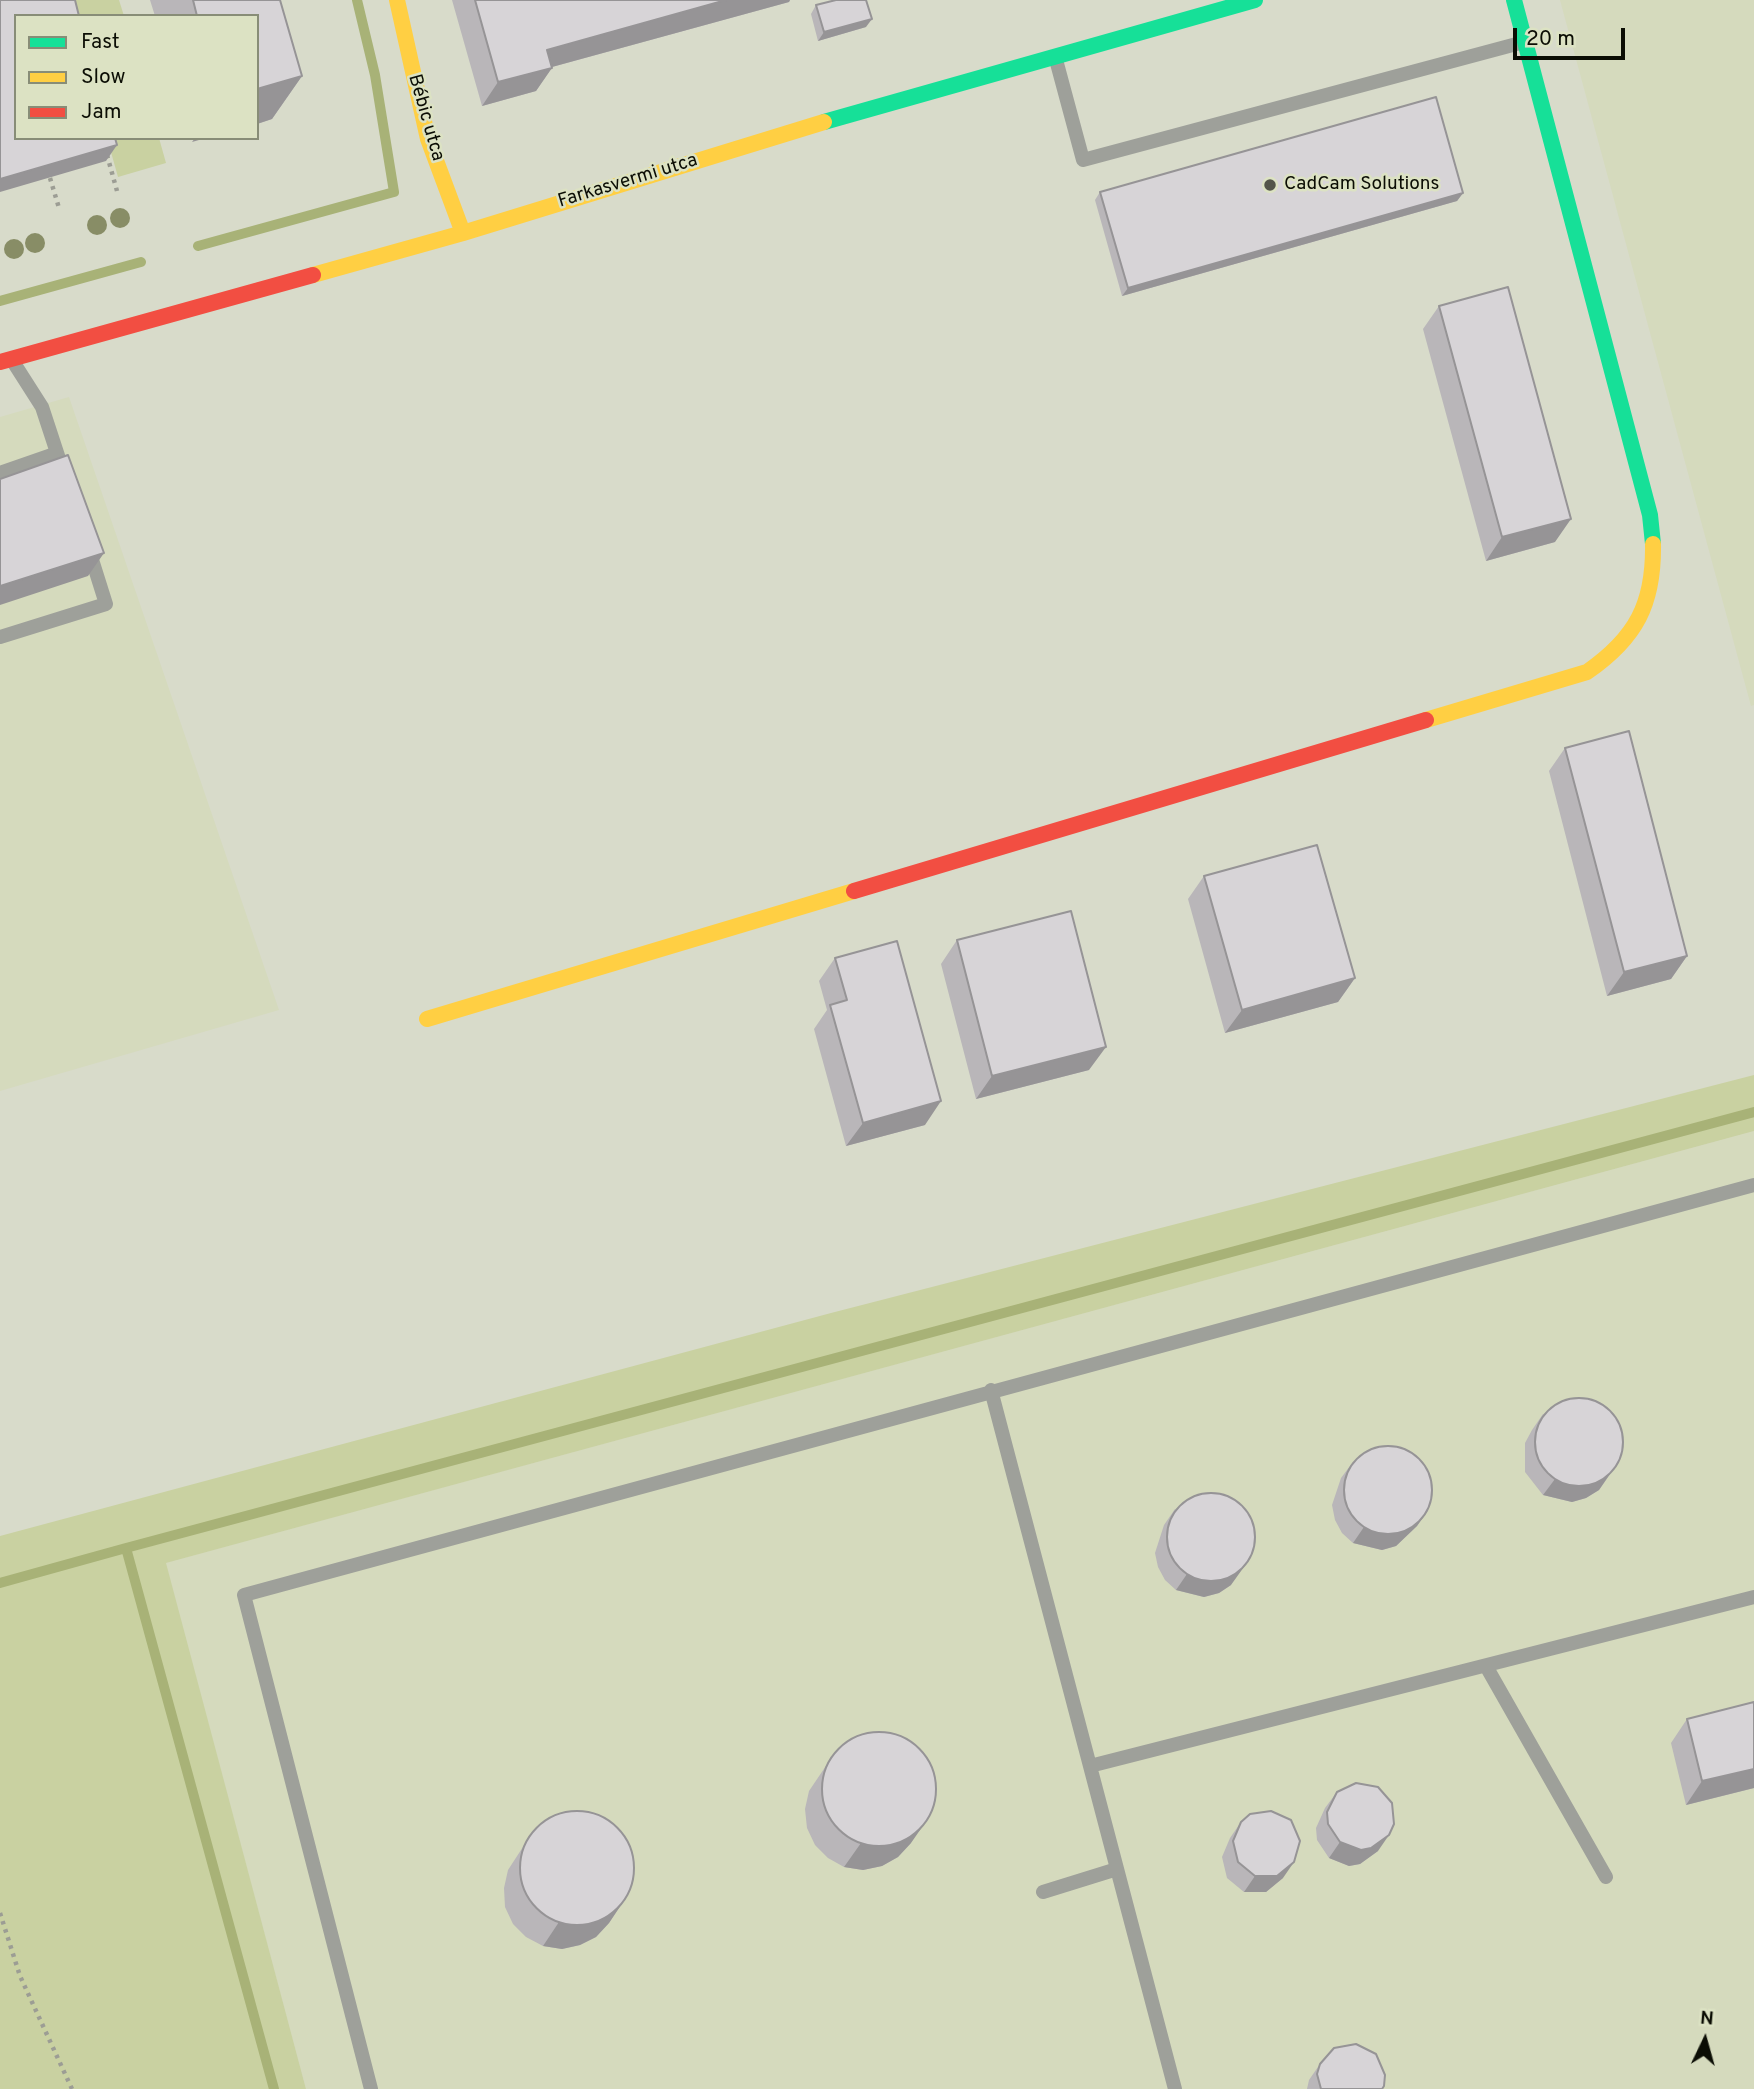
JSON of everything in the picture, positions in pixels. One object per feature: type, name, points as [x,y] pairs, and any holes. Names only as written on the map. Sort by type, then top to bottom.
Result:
[{"type":"street","name":"Bébic utca","points":[[397,0],[428,139],[463,233]]},
{"type":"street","name":"Farkasvermi utca","points":[[6,360],[463,233],[924,91],[1255,0]]},
{"type":"street","points":[[427,1019],[1587,672],[1613,657],[1635,631],[1647,605],[1654,541],[1647,502],[1514,0]]},
{"type":"lane","points":[[1055,55],[1083,160],[1525,41]]},
{"type":"lane","points":[[6,360],[42,407],[69,491]]},
{"type":"lane","points":[[0,473],[57,453]]},
{"type":"lane","points":[[0,637],[106,604],[86,541]]},
{"type":"lane","points":[[371,2089],[244,1595],[1754,1185]]},
{"type":"lane","points":[[991,1390],[1175,2089]]},
{"type":"lane","points":[[1090,1766],[1754,1597]]},
{"type":"lane","points":[[1486,1666],[1606,1877]]},
{"type":"lane","points":[[1043,1892],[1117,1869]]},
{"type":"path","points":[[106,152],[117,191]]},
{"type":"path","points":[[50,178],[60,208]]},
{"type":"path","points":[[0,1913],[20,1976],[72,2089]]},
{"type":"shaded area","points":[[67,0],[119,0],[123,14],[71,14]]},
{"type":"shaded area","points":[[1560,0],[1754,0],[1754,705],[1751,706]]},
{"type":"shaded area","points":[[108,140],[160,140],[166,163],[118,177]]},
{"type":"shaded area","points":[[69,397],[279,1010],[0,1091],[0,417]]},
{"type":"shaded area","points":[[1754,1075],[1754,1131],[166,1563],[306,2089],[0,2089],[0,1536],[831,1313]]},
{"type":"shaded area","points":[[1754,1131],[1754,2089],[306,2089],[165,1563]]},
{"type":"building","points":[[0,0],[75,0],[78,14],[14,14],[14,140],[116,140],[117,145],[0,179]]},
{"type":"building","points":[[193,0],[280,0],[302,76],[259,88],[259,14],[196,14]]},
{"type":"building","points":[[475,0],[726,0],[547,50],[552,68],[498,82]]},
{"type":"building","points":[[836,0],[866,0],[872,19],[824,32],[816,5]]},
{"type":"building","points":[[1436,97],[1463,193],[1128,288],[1100,192]]},
{"type":"building","points":[[1508,287],[1571,519],[1502,537],[1439,306]]},
{"type":"building","points":[[68,455],[104,553],[0,586],[0,479]]},
{"type":"building","points":[[1629,731],[1687,956],[1624,972],[1565,748]]},
{"type":"building","points":[[1317,845],[1355,978],[1242,1010],[1204,876]]},
{"type":"building","points":[[1071,911],[1106,1047],[992,1076],[957,940]]},
{"type":"building","points":[[897,941],[941,1101],[863,1123],[830,1005],[847,1000],[835,958]]},
{"type":"building","points":[[1579,1398],[1596,1402],[1610,1411],[1619,1425],[1623,1442],[1619,1459],[1610,1473],[1596,1482],[1579,1486],[1562,1482],[1548,1473],[1539,1459],[1535,1442],[1539,1425],[1548,1411],[1562,1402]]},
{"type":"building","points":[[1388,1446],[1405,1450],[1419,1459],[1428,1473],[1432,1490],[1428,1507],[1419,1521],[1405,1530],[1388,1534],[1371,1530],[1357,1521],[1348,1507],[1344,1490],[1348,1473],[1357,1459],[1371,1450]]},
{"type":"building","points":[[1211,1493],[1228,1497],[1242,1506],[1251,1520],[1255,1537],[1251,1554],[1242,1568],[1228,1577],[1211,1581],[1194,1577],[1180,1568],[1171,1554],[1167,1537],[1171,1520],[1180,1506],[1194,1497]]},
{"type":"building","points":[[1754,1702],[1754,1769],[1702,1781],[1687,1719]]},
{"type":"building","points":[[879,1732],[901,1737],[919,1749],[931,1767],[936,1789],[931,1811],[919,1829],[901,1841],[879,1846],[857,1841],[839,1829],[827,1811],[822,1789],[827,1767],[839,1749],[857,1737]]},
{"type":"building","points":[[1356,1783],[1378,1787],[1392,1803],[1394,1824],[1389,1835],[1371,1848],[1361,1850],[1340,1842],[1328,1824],[1327,1812],[1337,1792]]},
{"type":"building","points":[[577,1811],[599,1816],[617,1828],[629,1846],[634,1868],[629,1890],[617,1908],[599,1920],[577,1925],[555,1920],[537,1908],[525,1890],[520,1868],[525,1846],[537,1828],[555,1816]]},
{"type":"building","points":[[1271,1811],[1291,1820],[1300,1841],[1294,1862],[1277,1876],[1255,1876],[1238,1862],[1233,1841],[1241,1822],[1250,1814]]},
{"type":"building","points":[[1356,2044],[1376,2054],[1385,2075],[1382,2089],[1321,2089],[1317,2074],[1320,2064],[1334,2048]]},
{"type":"waterway","points":[[198,246],[394,192],[375,75],[357,0]]},
{"type":"waterway","points":[[0,301],[141,262]]},
{"type":"waterway","points":[[126,1548],[1754,1112]]},
{"type":"waterway","points":[[0,1583],[126,1548],[274,2089]]},
{"type":"traffic: fast","points":[[824,122],[1255,0]]},
{"type":"traffic: fast","points":[[1514,0],[1650,515],[1653,544]]},
{"type":"traffic: slow","points":[[397,0],[428,139],[463,233]]},
{"type":"traffic: slow","points":[[313,275],[463,233],[824,122]]},
{"type":"traffic: slow","points":[[1426,720],[1587,672],[1604,659],[1630,632],[1639,618],[1650,585],[1653,544]]},
{"type":"traffic: slow","points":[[427,1019],[854,891]]},
{"type":"traffic: jam","points":[[0,362],[313,275]]},
{"type":"traffic: jam","points":[[854,891],[1426,720]]},
{"type":"place","name":"CadCam Solutions","points":[[1270,185]]}]
